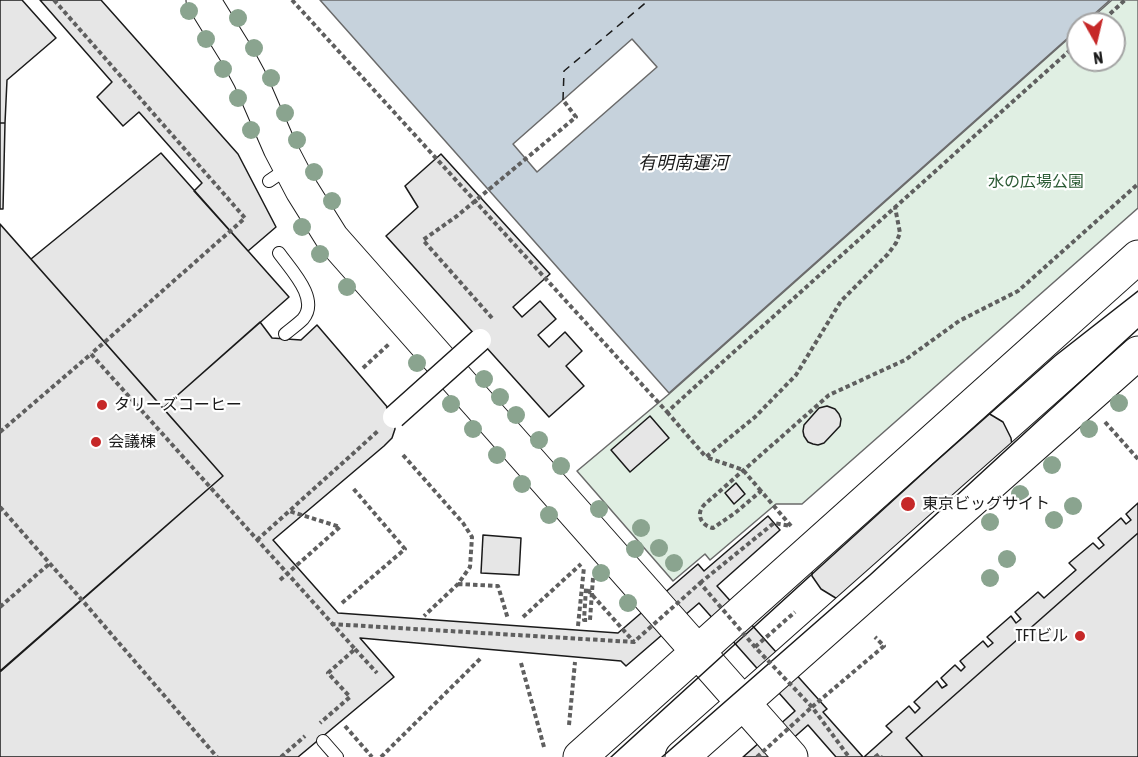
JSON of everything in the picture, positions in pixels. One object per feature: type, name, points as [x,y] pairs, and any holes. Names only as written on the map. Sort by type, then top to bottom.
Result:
[{"type":"street","points":[[203,0],[245,71],[280,174],[312,206],[340,247],[791,757]]},
{"type":"street","points":[[580,757],[1138,257]]},
{"type":"street","points":[[394,417],[480,340]]},
{"type":"street","points":[[682,757],[1138,353]]},
{"type":"lane","points":[[279,253],[309,300],[304,318],[285,334]]},
{"type":"lane","points":[[323,741],[338,757]]},
{"type":"path","points":[[0,432],[245,218],[54,0]]},
{"type":"path","points":[[292,0],[706,457],[743,470],[791,526],[774,522],[700,583],[634,642],[331,624]]},
{"type":"path","points":[[1112,12],[1126,0]]},
{"type":"path","points":[[667,412],[1066,54]]},
{"type":"path","points":[[480,340],[498,326],[423,240],[475,201],[576,117],[563,100]]},
{"type":"path","points":[[761,490],[719,525],[713,528],[706,527],[701,522],[700,509],[830,395],[905,360],[959,321],[1018,291],[1138,184]]},
{"type":"path","points":[[706,457],[756,417],[796,375],[841,301],[888,254],[900,233],[895,207]]},
{"type":"path","points":[[363,368],[390,344]]},
{"type":"path","points":[[91,354],[376,673]]},
{"type":"path","points":[[257,540],[394,417]]},
{"type":"path","points":[[1105,422],[1138,459]]},
{"type":"path","points":[[403,455],[463,523],[472,537],[470,567],[458,584],[424,616]]},
{"type":"path","points":[[342,603],[405,549],[352,487]]},
{"type":"path","points":[[0,507],[217,757]]},
{"type":"path","points":[[280,580],[340,527],[289,511]]},
{"type":"path","points":[[523,617],[584,562],[578,626]]},
{"type":"path","points":[[0,607],[49,564]]},
{"type":"path","points":[[593,574],[592,585],[591,596],[590,620],[584,620],[586,588],[593,595],[634,642]]},
{"type":"path","points":[[700,583],[755,647],[812,707],[849,757]]},
{"type":"path","points":[[458,584],[498,586],[508,619]]},
{"type":"path","points":[[755,647],[795,612]]},
{"type":"path","points":[[757,757],[884,646],[875,637]]},
{"type":"path","points":[[315,727],[350,697],[328,673],[355,649]]},
{"type":"path","points":[[381,757],[482,657]]},
{"type":"path","points":[[569,725],[575,662]]},
{"type":"path","points":[[521,663],[544,747]]},
{"type":"path","points":[[345,726],[372,757]]},
{"type":"path","points":[[280,757],[307,735]]},
{"type":"green space","name":"水の広場公園","points":[[1112,0],[1138,0],[1138,208],[802,504],[776,504],[710,560],[705,554],[673,581],[577,471],[669,394],[1066,41],[1066,72],[1126,72],[1126,12],[1098,12]]},
{"type":"water","name":"有明南運河","points":[[320,0],[1110,0],[1096,12],[1066,12],[1066,40],[669,393]]},
{"type":"pier","points":[[632,39],[657,67],[537,172],[513,144]]},
{"type":"building","points":[[0,0],[22,0],[56,38],[7,80],[5,123],[0,123]]},
{"type":"building","points":[[40,0],[101,0],[238,154],[276,227],[248,251],[194,191],[202,183],[139,112],[123,126],[97,97],[112,82]]},
{"type":"building","points":[[0,123],[5,123],[3,209],[0,209]]},
{"type":"building","points":[[161,153],[289,297],[163,408],[31,259]]},
{"type":"building","points":[[441,154],[550,274],[513,307],[522,317],[540,301],[556,319],[538,335],[549,347],[565,332],[582,351],[566,366],[584,386],[549,417],[386,236],[418,207],[405,186]]},
{"type":"building","name":"会議棟","points":[[0,224],[223,476],[0,672]]},
{"type":"building","points":[[260,322],[272,338],[301,340],[317,325],[394,417],[395,429],[392,438],[273,540],[338,613],[618,633],[698,564],[704,571],[768,516],[780,530],[717,586],[827,709],[823,712],[863,757],[836,757],[808,725],[772,757],[743,757],[795,711],[699,603],[626,666],[621,661],[360,638],[394,677],[298,757],[0,757],[0,671],[223,476],[163,408]]},
{"type":"building","points":[[827,406],[835,409],[839,414],[840,426],[824,443],[818,445],[808,442],[804,436],[804,425],[819,408]]},
{"type":"building","points":[[988,413],[1003,422],[1011,438],[1013,453],[839,600],[821,589],[812,576],[812,551]]},
{"type":"building","points":[[650,416],[669,438],[630,472],[611,450]]},
{"type":"building","points":[[736,483],[745,494],[734,504],[725,493]]},
{"type":"building","points":[[1138,503],[1138,533],[906,738],[923,757],[864,757],[892,732],[886,726],[909,706],[915,713],[920,708],[914,702],[937,681],[942,688],[947,685],[941,678],[955,665],[961,671],[965,667],[960,661],[983,641],[988,647],[993,643],[987,637],[1011,616],[1016,623],[1021,619],[1015,612],[1038,592],[1044,598],[1076,570],[1069,563],[1093,543],[1099,549],[1104,545],[1098,538],[1121,518],[1126,524],[1131,520],[1126,514]]},
{"type":"building","name":"TFTビル","points":[[1138,533],[1138,757],[923,757],[906,738]]},
{"type":"building","points":[[483,535],[521,538],[519,575],[481,573]]},
{"type":"ferry route","points":[[563,100],[564,71],[649,0]]},
{"type":"tram line","points":[[611,757],[1055,356],[1138,291]]},
{"type":"tram line","points":[[662,757],[870,575],[1138,329]]},
{"type":"place","name":"タリーズコーヒー","points":[[102,405]]},
{"type":"place","name":"会議棟","points":[[96,442]]},
{"type":"place","name":"東京ビッグサイト","points":[[908,504]]},
{"type":"place","name":"TFTビル","points":[[1080,636]]}]
